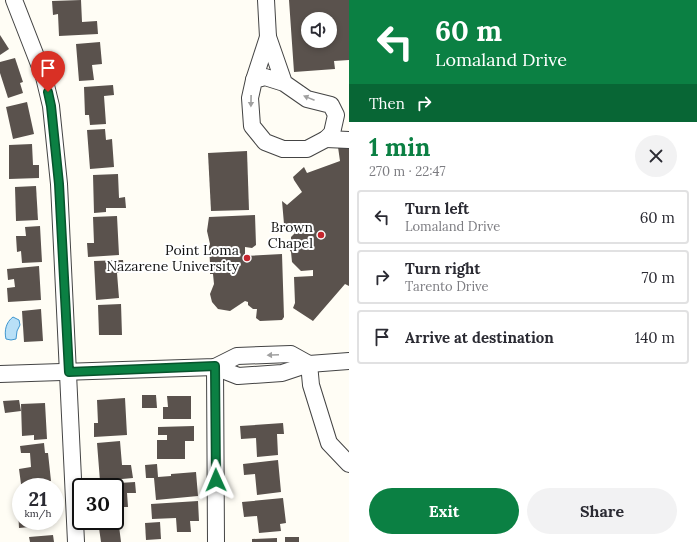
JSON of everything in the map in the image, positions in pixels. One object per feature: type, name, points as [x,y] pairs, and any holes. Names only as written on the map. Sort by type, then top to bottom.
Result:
[{"type":"street","points":[[14,0],[44,77],[51,106],[59,184],[76,542]]},
{"type":"street","points":[[266,0],[268,37],[284,83]]},
{"type":"street","points":[[268,37],[254,80],[250,98],[252,126],[265,142],[283,149],[307,149],[326,139],[332,133],[336,115],[331,105]]},
{"type":"street","points":[[254,80],[265,77],[284,83],[307,99],[349,110]]},
{"type":"street","points":[[326,139],[349,140]]},
{"type":"street","points":[[0,374],[215,366],[238,376],[282,373],[309,364],[349,361]]},
{"type":"street","points":[[309,364],[311,385],[329,443],[349,464]]},
{"type":"street","points":[[215,366],[216,542]]},
{"type":"water","points":[[13,317],[19,320],[20,325],[17,331],[16,339],[6,339],[6,327]]},
{"type":"building","points":[[81,0],[82,22],[97,21],[98,34],[59,36],[58,14],[53,15],[52,1]]},
{"type":"building","points":[[289,0],[349,0],[349,60],[334,61],[335,69],[294,72]]},
{"type":"building","points":[[0,35],[9,49],[0,55]]},
{"type":"building","points":[[100,42],[102,64],[92,65],[94,80],[79,81],[76,44]]},
{"type":"building","points":[[15,58],[23,82],[20,83],[23,93],[8,98],[0,73],[0,62]]},
{"type":"building","points":[[113,85],[114,95],[104,96],[106,124],[90,125],[89,115],[85,115],[84,87]]},
{"type":"building","points":[[27,102],[34,134],[13,139],[6,107]]},
{"type":"building","points":[[105,129],[106,140],[112,139],[114,167],[90,169],[87,130]]},
{"type":"building","points":[[32,144],[33,165],[39,165],[39,178],[9,179],[9,145]]},
{"type":"building","name":"Brown Chapel","points":[[338,147],[349,147],[349,286],[345,284],[313,321],[293,308],[295,303],[294,277],[313,276],[313,270],[301,271],[292,262],[291,252],[288,247],[291,245],[291,237],[295,233],[284,224],[282,201],[287,205],[302,192],[293,177],[304,167],[307,173],[340,161]]},
{"type":"building","points":[[247,151],[249,210],[211,211],[208,153]]},
{"type":"building","points":[[118,174],[119,198],[125,197],[126,208],[106,208],[106,212],[94,213],[93,175]]},
{"type":"building","points":[[36,186],[38,220],[16,221],[15,187]]},
{"type":"building","points":[[255,215],[256,245],[252,248],[245,247],[245,256],[282,254],[284,317],[282,320],[260,321],[256,318],[257,309],[253,309],[248,305],[248,302],[245,301],[230,311],[218,309],[212,302],[210,294],[214,284],[213,274],[210,274],[210,269],[213,267],[213,263],[210,263],[210,244],[207,231],[209,217]]},
{"type":"building","points":[[117,216],[119,255],[88,257],[87,243],[94,243],[93,217]]},
{"type":"building","points":[[40,226],[42,262],[22,263],[21,251],[17,252],[16,236],[26,236],[25,227]]},
{"type":"building","points":[[123,260],[124,273],[117,273],[119,298],[96,300],[94,261]]},
{"type":"building","points":[[39,266],[41,300],[8,302],[7,288],[15,287],[14,279],[8,280],[7,269]]},
{"type":"building","points":[[121,304],[122,335],[99,335],[98,305]]},
{"type":"building","points":[[41,309],[43,341],[24,342],[22,311]]},
{"type":"building","points":[[142,395],[156,395],[157,408],[142,408]]},
{"type":"building","points":[[167,396],[191,396],[191,419],[163,419],[163,407],[168,407]]},
{"type":"building","points":[[125,398],[127,435],[94,437],[94,423],[98,423],[97,400]]},
{"type":"building","points":[[19,400],[21,411],[5,413],[3,401]]},
{"type":"building","points":[[45,403],[47,439],[34,440],[34,435],[22,436],[21,404]]},
{"type":"building","points":[[283,423],[284,434],[277,434],[278,455],[257,457],[256,438],[241,439],[240,426]]},
{"type":"building","points":[[194,426],[194,441],[185,441],[185,459],[157,459],[157,440],[167,440],[167,435],[158,435],[158,427]]},
{"type":"building","points":[[120,441],[122,465],[131,465],[133,478],[100,478],[97,443]]},
{"type":"building","points":[[44,443],[45,453],[48,453],[51,478],[20,478],[19,469],[31,467],[30,453],[21,453],[20,446]]},
{"type":"building","points":[[278,460],[281,492],[257,495],[255,474],[244,475],[243,464]]},
{"type":"building","points":[[157,464],[158,477],[171,476],[171,474],[196,472],[198,496],[156,500],[154,478],[146,478],[145,465]]},
{"type":"building","points":[[135,482],[136,493],[127,493],[128,507],[124,507],[124,483]]},
{"type":"building","points":[[283,498],[286,523],[280,524],[281,531],[259,533],[257,516],[244,517],[242,502]]},
{"type":"building","points":[[198,501],[199,521],[190,521],[191,532],[177,532],[176,518],[152,519],[151,504]]},
{"type":"building","points":[[160,522],[161,539],[146,540],[145,523]]},
{"type":"building","points":[[99,530],[120,530],[121,542],[101,542]]},
{"type":"building","points":[[53,535],[54,542],[30,542],[29,537]]},
{"type":"building","points":[[285,537],[299,537],[299,542],[285,542]]},
{"type":"building","points":[[277,538],[277,542],[252,542],[252,539]]},
{"type":"place","name":"Brown Chapel","points":[[321,235]]},
{"type":"place","name":"Point Loma Nazarene University","points":[[247,258]]},
{"type":"route","points":[[48,92],[51,106],[59,184],[69,372],[215,366],[216,480]]}]
